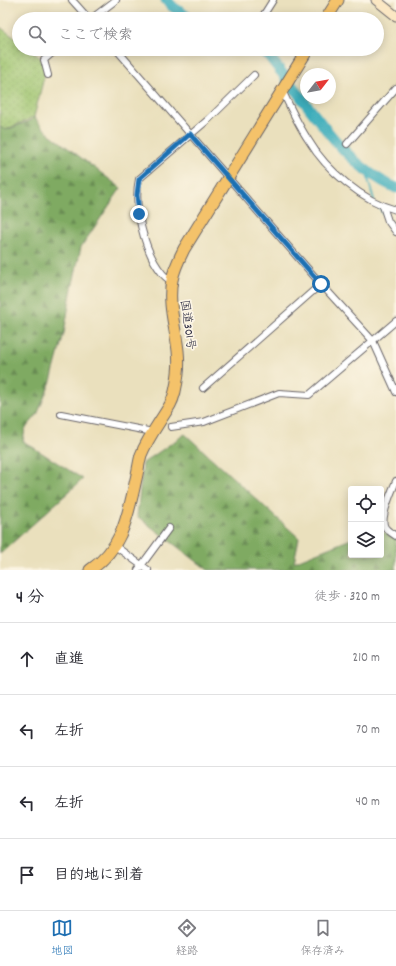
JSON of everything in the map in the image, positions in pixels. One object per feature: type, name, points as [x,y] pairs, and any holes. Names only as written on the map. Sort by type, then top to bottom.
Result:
[{"type":"highway","points":[[330,12],[338,0]]},
{"type":"highway","name":"国道301号","points":[[90,570],[104,559],[115,546],[124,526],[141,455],[153,432],[171,404],[179,371],[178,348],[171,308],[171,281],[174,272],[184,249],[304,56]]},
{"type":"main road","points":[[376,0],[396,16]]},
{"type":"street","points":[[72,0],[83,12]]},
{"type":"street","points":[[100,12],[116,0]]},
{"type":"street","points":[[265,12],[273,0]]},
{"type":"street","points":[[48,75],[44,60],[49,56]]},
{"type":"street","points":[[122,56],[321,284],[373,341],[396,392]]},
{"type":"street","points":[[171,281],[162,274],[143,236],[139,214],[139,179],[210,118],[254,75]]},
{"type":"street","points":[[347,144],[396,88]]},
{"type":"street","points":[[282,90],[309,142],[335,173],[357,191],[383,206],[396,210]]},
{"type":"street","points":[[383,206],[388,221],[396,232]]},
{"type":"street","points":[[203,388],[321,284]]},
{"type":"street","points":[[171,427],[204,422],[279,393],[309,395],[396,321]]},
{"type":"street","points":[[61,414],[153,432]]},
{"type":"street","points":[[396,481],[384,514],[384,525],[386,529],[396,536]]},
{"type":"street","points":[[140,567],[169,528]]},
{"type":"street","points":[[115,546],[140,567],[148,570]]},
{"type":"green space","points":[[0,27],[12,36],[12,56],[38,56],[43,60],[46,69],[34,117],[5,130],[0,127]]},
{"type":"green space","points":[[34,117],[47,132],[121,188],[81,247],[64,333],[51,381],[37,415],[25,429],[23,441],[83,479],[0,554],[0,127],[6,130],[32,120]]},
{"type":"green space","points":[[185,434],[299,538],[294,562],[348,540],[348,558],[384,558],[384,533],[396,535],[396,570],[208,570],[137,516],[143,463]]},
{"type":"waterway","points":[[166,0],[180,12]]},
{"type":"waterway","points":[[269,56],[326,130],[346,152],[369,172],[396,188]]},
{"type":"waterway","points":[[368,172],[368,179],[374,200]]},
{"type":"waterway","points":[[378,205],[384,215]]},
{"type":"route","points":[[139,214],[137,195],[139,179],[190,134],[321,284]]}]
